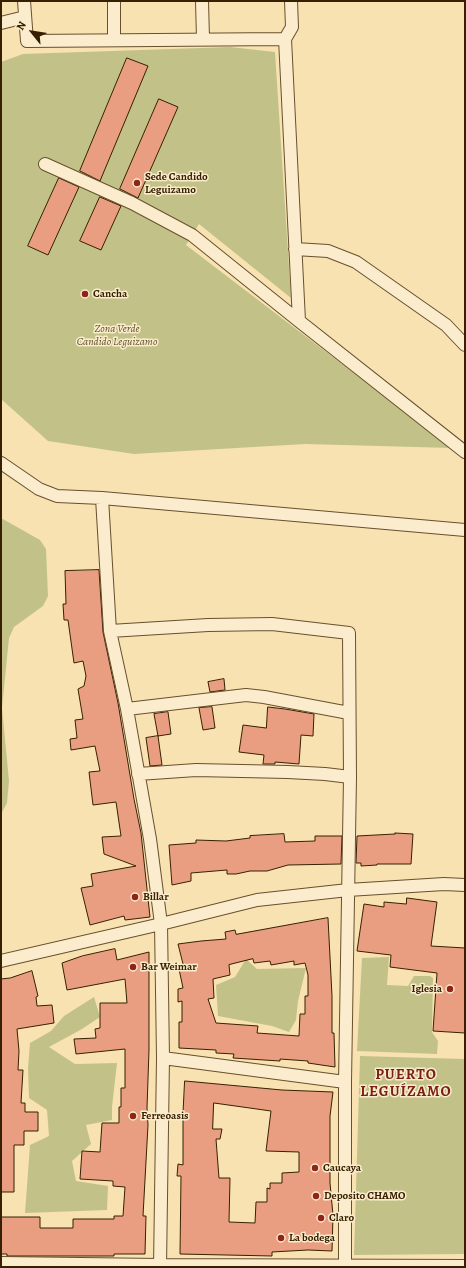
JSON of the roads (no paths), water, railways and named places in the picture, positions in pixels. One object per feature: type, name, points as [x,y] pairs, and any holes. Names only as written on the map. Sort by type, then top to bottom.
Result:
[{"type":"street","points":[[24,1],[27,41],[285,39]]},
{"type":"street","points":[[114,1],[114,40]]},
{"type":"street","points":[[202,1],[203,40]]},
{"type":"street","points":[[292,1],[292,27],[285,39],[299,322]]},
{"type":"street","points":[[1,23],[25,17]]},
{"type":"street","points":[[45,164],[132,203],[192,235],[299,322],[464,448]]},
{"type":"street","points":[[295,249],[328,251],[356,262],[446,325],[465,345]]},
{"type":"street","points":[[1,463],[39,489],[57,496],[102,498],[465,530]]},
{"type":"street","points":[[102,498],[110,631],[127,709],[150,839],[161,924],[163,1058],[160,1266]]},
{"type":"street","points":[[110,631],[208,625],[272,624],[349,633],[350,777],[345,1082],[345,1266]]},
{"type":"street","points":[[127,709],[246,695],[264,697],[350,714]]},
{"type":"street","points":[[138,774],[196,770],[288,772],[350,777]]},
{"type":"street","points":[[1,961],[257,900],[348,890],[444,884],[465,885]]},
{"type":"street","points":[[163,1058],[345,1082]]},
{"type":"street","points":[[1,1263],[160,1266],[465,1266]]},
{"type":"place","name":"Sede Candido Leguizamo","points":[[137,183]]},
{"type":"place","name":"Cancha","points":[[85,294]]},
{"type":"place","name":"Billar","points":[[135,897]]},
{"type":"place","name":"Bar Weimar","points":[[133,967]]},
{"type":"place","name":"Iglesia","points":[[450,989]]},
{"type":"place","name":"Ferreoasis","points":[[133,1116]]},
{"type":"place","name":"Caucaya","points":[[315,1168]]},
{"type":"place","name":"Deposito CHAMO","points":[[316,1196]]},
{"type":"place","name":"Claro","points":[[321,1218]]},
{"type":"place","name":"La bodega","points":[[281,1238]]},
{"type":"district","name":"PUERTO LEGUÍZAMO","points":[[406,1084]]},
{"type":"park label","name":"Zona Verde Candido Leguizamo","points":[[117,335]]}]
